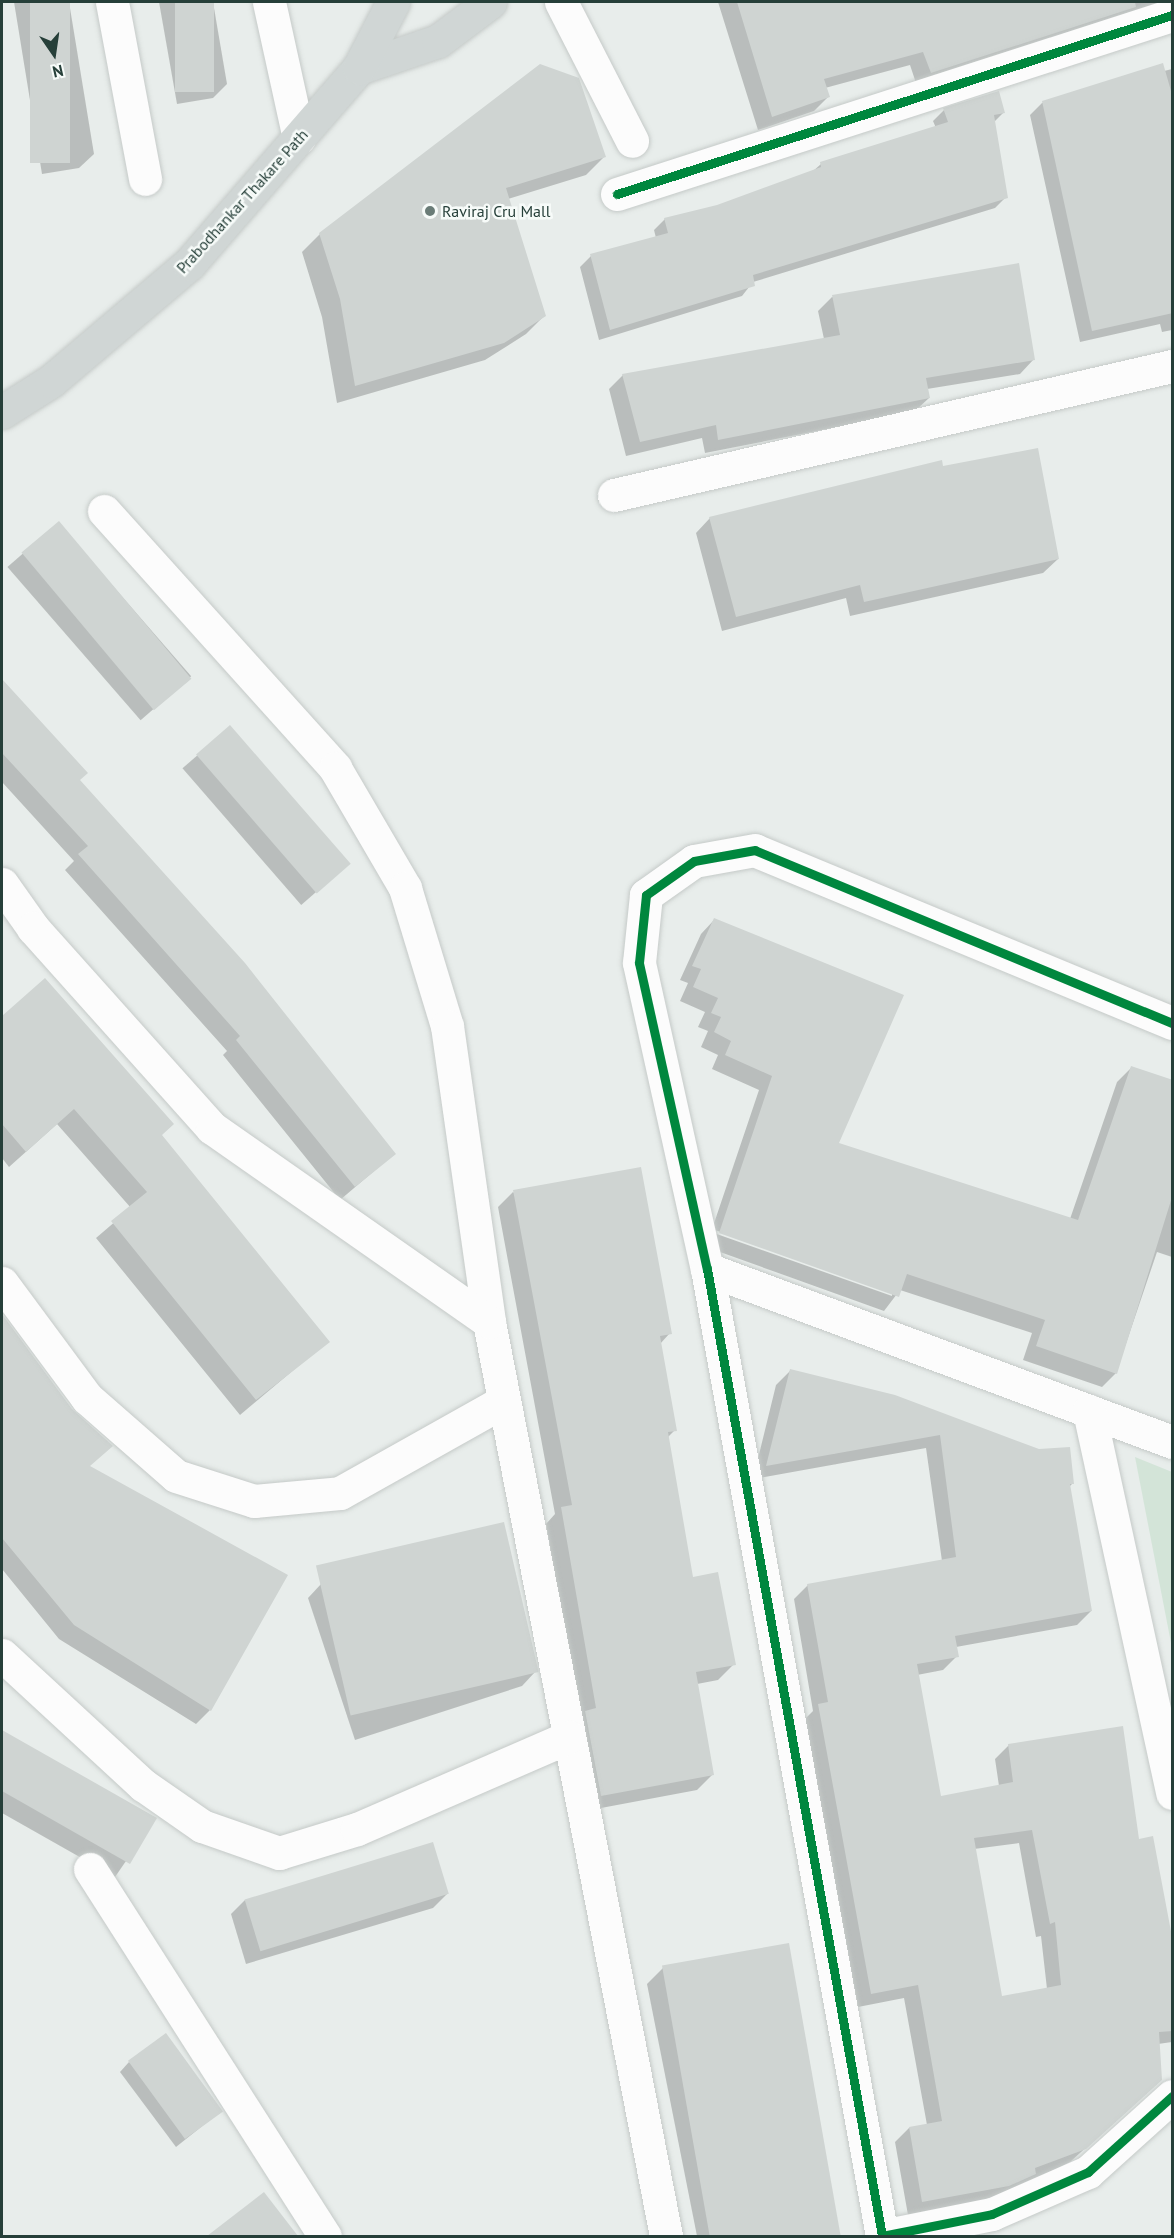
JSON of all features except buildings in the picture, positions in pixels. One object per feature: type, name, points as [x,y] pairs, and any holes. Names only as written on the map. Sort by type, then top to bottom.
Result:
[{"type":"main road","name":"Prabodhankar Thakare Path","points":[[2,412],[51,381],[189,264],[359,68],[393,2]]},
{"type":"main road","points":[[359,68],[438,41],[490,2]]},
{"type":"street","points":[[112,2],[145,179]]},
{"type":"street","points":[[269,2],[299,138]]},
{"type":"street","points":[[561,2],[632,141]]},
{"type":"street","points":[[617,194],[1173,15]]},
{"type":"street","points":[[614,495],[1173,366]]},
{"type":"street","points":[[104,511],[335,768],[405,888],[447,1026],[489,1322],[666,2236]]},
{"type":"street","points":[[1173,1023],[755,850],[694,861],[646,895],[639,963],[706,1269],[882,2236],[992,2214],[1088,2172],[1173,2096]]},
{"type":"street","points":[[2,884],[33,928],[212,1128],[489,1322]]},
{"type":"street","points":[[706,1269],[1173,1442]]},
{"type":"street","points":[[2,1283],[87,1398],[176,1476],[254,1502],[340,1493],[504,1401]]},
{"type":"street","points":[[1089,1411],[1173,1793]]},
{"type":"street","points":[[2,1655],[143,1785],[202,1826],[279,1852],[357,1829],[569,1737]]},
{"type":"street","points":[[90,1869],[325,2236]]},
{"type":"green space","points":[[1135,1457],[1172,1472],[1172,1648]]},
{"type":"cycle path","points":[[617,194],[1172,15]]},
{"type":"cycle path","points":[[1172,1023],[755,850],[694,861],[646,895],[639,963],[707,1269],[882,2236],[992,2214],[1088,2172],[1172,2096]]},
{"type":"place","name":"Raviraj Cru Mall","points":[[430,211]]}]
